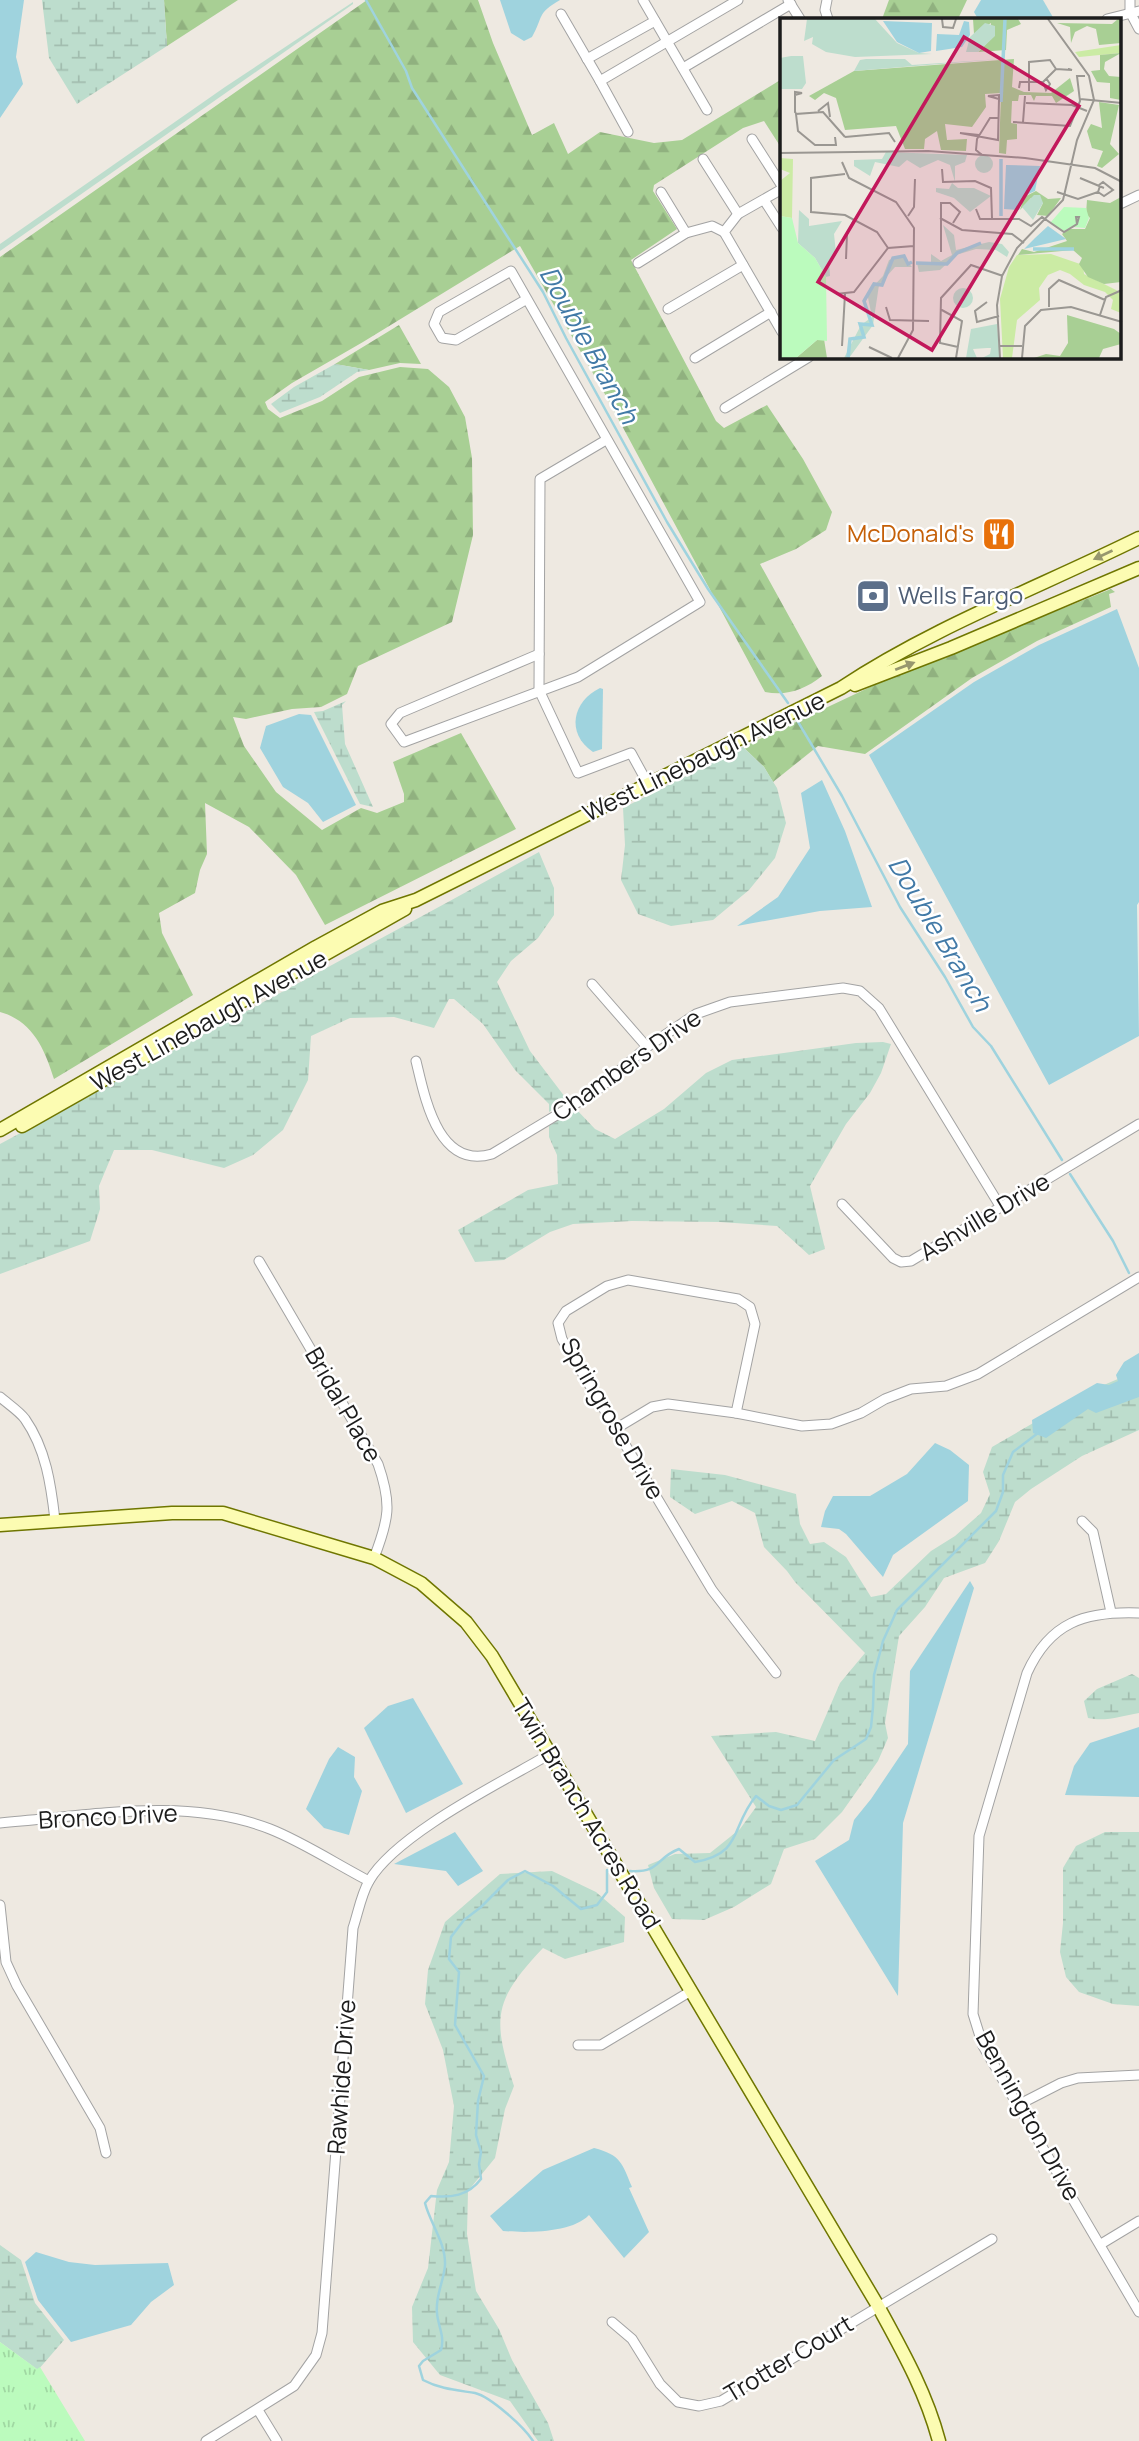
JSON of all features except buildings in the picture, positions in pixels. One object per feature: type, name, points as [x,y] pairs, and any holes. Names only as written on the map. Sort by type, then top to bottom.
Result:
[{"type":"main road","name":"West Linebaugh Avenue","points":[[0,1130],[281,973],[382,911],[416,900],[841,688],[869,670],[971,617],[1139,538]]},
{"type":"main road","name":"West Linebaugh Avenue","points":[[841,688],[859,684],[951,648],[1139,568]]},
{"type":"main road","points":[[1067,573],[1076,594]]},
{"type":"main road","name":"West Linebaugh Avenue","points":[[0,1138],[233,1000]]},
{"type":"main road","name":"Twin Branch Acres Road","points":[[0,1525],[172,1513],[223,1513],[374,1558],[421,1583],[466,1622],[492,1656],[878,2306],[914,2371],[930,2409],[939,2441]]},
{"type":"street","points":[[643,0],[707,110]]},
{"type":"street","points":[[600,81],[738,0]]},
{"type":"street","points":[[827,0],[825,10],[828,18]]},
{"type":"street","points":[[1130,0],[1139,29]]},
{"type":"street","points":[[682,68],[790,2],[799,18]]},
{"type":"street","points":[[1110,18],[1135,11]]},
{"type":"street","points":[[561,14],[628,132]]},
{"type":"street","points":[[587,59],[655,21]]},
{"type":"street","points":[[752,139],[780,185]]},
{"type":"street","points":[[703,159],[738,214]]},
{"type":"street","points":[[724,232],[738,214],[780,189]]},
{"type":"street","points":[[661,192],[686,233]]},
{"type":"street","points":[[1122,203],[1139,195]]},
{"type":"street","points":[[764,200],[780,225]]},
{"type":"street","points":[[638,263],[686,233],[712,226],[724,232],[780,328]]},
{"type":"street","points":[[668,309],[743,265]]},
{"type":"street","points":[[527,299],[456,340],[442,338],[434,324],[439,312],[511,271],[527,299],[606,440],[700,602],[578,677],[404,742],[391,724],[400,713],[539,654]]},
{"type":"street","points":[[695,358],[771,312]]},
{"type":"street","points":[[725,408],[798,360]]},
{"type":"street","points":[[606,440],[540,479],[539,690],[578,773],[631,753],[648,784]]},
{"type":"street","points":[[592,984],[647,1046]]},
{"type":"street","name":"Chambers Drive","points":[[416,1060],[428,1112],[453,1150],[478,1158],[492,1154],[595,1092],[647,1046],[685,1019],[718,1005],[844,988],[860,991],[879,1008],[1000,1206]]},
{"type":"street","name":"Ashville Drive","points":[[842,1204],[893,1258],[901,1262],[911,1261],[1139,1124]]},
{"type":"street","name":"Bridal Place","points":[[259,1261],[378,1464],[388,1493],[386,1529],[374,1558]]},
{"type":"street","points":[[617,1428],[652,1407],[668,1404],[736,1413],[802,1426],[831,1424],[911,1389],[946,1386],[978,1374],[1139,1277]]},
{"type":"street","name":"Springrose Drive","points":[[736,1413],[755,1324],[750,1307],[738,1299],[628,1280],[596,1292],[566,1311],[558,1323],[562,1339],[712,1590],[776,1673]]},
{"type":"street","points":[[0,1397],[24,1418],[44,1455],[55,1520]]},
{"type":"street","points":[[1082,1521],[1093,1532],[1111,1612]]},
{"type":"street","name":"Bennington Drive","points":[[1139,1613],[1088,1615],[1067,1624],[1048,1639],[1034,1657],[1027,1673],[979,1836],[974,2014],[983,2046],[1139,2312]]},
{"type":"street","name":"Rawhide Drive","points":[[206,2441],[294,2386],[316,2355],[322,2333],[353,1928],[369,1881],[389,1857],[425,1828],[550,1754]]},
{"type":"street","name":"Bronco Drive","points":[[0,1823],[158,1810],[214,1814],[270,1829],[369,1881]]},
{"type":"street","points":[[0,1905],[6,1962],[17,1986],[100,2128],[106,2153]]},
{"type":"street","points":[[578,2045],[601,2045],[691,1991]]},
{"type":"street","points":[[1018,2105],[1061,2083],[1078,2078],[1139,2075]]},
{"type":"street","points":[[1101,2244],[1139,2221]]},
{"type":"street","name":"Trotter Court","points":[[612,2322],[632,2339],[660,2384],[678,2402],[699,2406],[722,2401],[992,2239]]},
{"type":"street","points":[[258,2410],[277,2441]]},
{"type":"green space","points":[[42,0],[164,0],[167,46],[77,104],[49,58]]},
{"type":"green space","points":[[164,0],[238,0],[167,46]]},
{"type":"green space","points":[[367,0],[478,0],[532,135],[554,123],[568,154],[600,132],[654,143],[682,140],[780,80],[780,146],[764,121],[743,128],[654,185],[653,191],[677,229],[631,260],[716,421],[724,428],[767,405],[803,459],[832,512],[826,530],[796,549],[760,564],[822,676],[795,691],[765,692],[606,396],[520,246],[292,383],[265,402],[268,409],[280,418],[322,401],[359,377],[400,367],[428,369],[449,387],[465,417],[472,458],[473,535],[452,622],[358,666],[347,694],[321,707],[292,709],[246,719],[233,717],[244,746],[276,792],[322,830],[361,808],[377,813],[404,802],[404,794],[393,762],[461,733],[516,829],[325,925],[296,875],[249,827],[205,803],[207,854],[195,893],[159,913],[162,933],[193,995],[54,1079],[36,1038],[21,1022],[0,1012],[0,257]]},
{"type":"green space","points":[[889,0],[967,0],[958,18],[882,18]]},
{"type":"green space","points":[[353,2],[0,251],[0,244],[225,87]]},
{"type":"green space","points":[[399,325],[421,364],[400,363],[369,370],[335,364]]},
{"type":"green space","points":[[335,364],[369,370],[357,372],[320,397],[280,413],[271,404],[294,387]]},
{"type":"green space","points":[[1111,589],[1115,592],[1109,594],[1111,607],[1037,641],[972,678],[865,754],[818,746],[773,782],[764,767],[743,747],[885,680]]},
{"type":"green space","points":[[346,701],[342,705],[345,744],[373,807],[360,804],[314,712]]},
{"type":"green space","points":[[743,747],[764,767],[777,788],[786,823],[775,858],[749,890],[713,920],[671,926],[638,914],[621,880],[625,845],[623,808]]},
{"type":"green space","points":[[539,852],[554,888],[554,915],[538,938],[511,961],[497,982],[530,1051],[568,1101],[549,1112],[549,1104],[515,1070],[483,1024],[454,999],[449,999],[434,1028],[394,1017],[350,1018],[311,1036],[308,1080],[283,1130],[253,1155],[224,1168],[152,1150],[114,1150],[99,1186],[100,1209],[90,1241],[0,1274],[0,1144]]},
{"type":"green space","points":[[856,1043],[891,1044],[881,1073],[870,1093],[846,1124],[810,1186],[825,1249],[809,1255],[777,1226],[632,1221],[573,1224],[550,1232],[504,1260],[475,1262],[458,1230],[528,1190],[558,1184],[557,1155],[549,1137],[549,1126],[576,1109],[595,1129],[615,1139],[664,1109],[706,1073],[732,1060]]},
{"type":"green space","points":[[1139,1370],[1139,1430],[1082,1456],[1015,1502],[999,1541],[985,1563],[944,1578],[925,1607],[899,1636],[885,1723],[888,1738],[878,1761],[842,1812],[815,1839],[784,1849],[771,1884],[734,1907],[704,1920],[672,1919],[654,1888],[648,1865],[675,1854],[710,1853],[740,1829],[756,1807],[711,1736],[776,1732],[815,1741],[840,1683],[865,1653],[764,1547],[755,1513],[732,1501],[695,1514],[670,1497],[671,1469],[725,1475],[796,1494],[800,1524],[810,1544],[824,1542],[846,1557],[871,1597],[886,1594],[931,1551],[955,1536],[981,1513],[990,1494],[983,1472],[992,1447],[1085,1393]]},
{"type":"green space","points":[[1132,1674],[1139,1678],[1139,1713],[1107,1719],[1088,1718],[1084,1701],[1097,1689]]},
{"type":"green space","points":[[1105,1832],[1139,1832],[1139,2006],[1113,2004],[1079,1992],[1066,1977],[1060,1952],[1063,1868],[1076,1846]]},
{"type":"green space","points":[[552,1871],[596,1892],[625,1917],[624,1942],[565,1959],[543,1948],[514,1982],[506,1997],[500,2026],[514,2086],[505,2109],[495,2158],[468,2191],[467,2234],[476,2291],[548,2423],[554,2441],[538,2441],[510,2401],[440,2375],[413,2342],[412,2307],[428,2268],[437,2190],[449,2162],[454,2106],[443,2050],[425,2004],[428,1970],[445,1922],[500,1874]]},
{"type":"green space","points":[[0,2245],[21,2260],[35,2303],[64,2340],[38,2370],[0,2342]]},
{"type":"green space","points":[[0,2342],[37,2369],[40,2367],[85,2441],[0,2441]]},
{"type":"water","points":[[0,0],[24,0],[16,57],[23,84],[0,118]]},
{"type":"water","points":[[500,0],[560,0],[544,12],[532,37],[524,41],[511,33]]},
{"type":"water","points":[[981,0],[1043,0],[1053,18],[977,18],[974,12]]},
{"type":"water","points":[[1117,609],[1139,668],[1139,1036],[1049,1085],[869,755],[974,682],[1039,645]]},
{"type":"water","points":[[600,688],[603,689],[602,749],[593,752],[578,736],[576,718],[584,701]]},
{"type":"water","points":[[299,714],[311,715],[356,805],[323,822],[308,803],[283,787],[260,748],[266,726]]},
{"type":"water","points":[[822,780],[845,831],[872,907],[820,911],[737,926],[778,897],[810,848],[801,793]]},
{"type":"water","points":[[1139,1353],[1139,1397],[1096,1413],[1088,1409],[1046,1438],[1033,1433],[1032,1420],[1097,1383],[1109,1385],[1118,1381],[1116,1375],[1124,1362]]},
{"type":"water","points":[[935,1443],[950,1450],[969,1465],[968,1501],[893,1555],[883,1577],[846,1534],[839,1529],[821,1527],[825,1511],[833,1496],[870,1496],[907,1474]]},
{"type":"water","points":[[970,1581],[974,1588],[903,1823],[898,1996],[815,1861],[849,1840],[854,1820],[908,1744],[910,1671]]},
{"type":"water","points":[[413,1698],[463,1784],[406,1813],[364,1728],[388,1706]]},
{"type":"water","points":[[1139,1727],[1139,1797],[1065,1795],[1074,1766],[1090,1743]]},
{"type":"water","points":[[338,1747],[355,1757],[354,1777],[362,1791],[349,1835],[324,1828],[306,1809],[329,1759]]},
{"type":"water","points":[[455,1832],[483,1871],[458,1886],[446,1871],[394,1864]]},
{"type":"water","points":[[594,2148],[615,2157],[623,2166],[632,2187],[629,2188],[649,2232],[624,2258],[589,2215],[561,2228],[524,2232],[503,2231],[490,2216],[543,2170]]},
{"type":"water","points":[[36,2252],[69,2262],[95,2265],[168,2263],[174,2285],[151,2302],[131,2325],[71,2342],[38,2300],[25,2262]]},
{"type":"waterway","name":"Double Branch","points":[[366,0],[406,71],[412,88],[543,292],[667,522],[708,589],[788,703]]},
{"type":"waterway","name":"Double Branch","points":[[797,720],[842,796],[900,907],[973,1027],[991,1046],[1062,1160]]},
{"type":"waterway","name":"Double Branch","points":[[1070,1174],[1113,1241],[1129,1273]]},
{"type":"waterway","name":"Double Branch","points":[[630,1871],[647,1870],[679,1849],[695,1862],[722,1852],[734,1837],[756,1796],[769,1806],[781,1810],[797,1805],[834,1760],[866,1739],[871,1727],[874,1675],[883,1641],[897,1610],[996,1511],[1003,1492],[1003,1475],[1013,1452],[1038,1433]]},
{"type":"waterway","name":"Double Branch","points":[[533,2441],[490,2400],[475,2393],[429,2383],[423,2380],[419,2366],[441,2350],[442,2336],[437,2307],[445,2265],[443,2249],[425,2203],[431,2196],[445,2197],[465,2192],[481,2179],[481,2152],[476,2135],[478,2101],[484,2076],[455,2025],[459,1972],[449,1959],[451,1937],[464,1920],[508,1880],[525,1871],[553,1886],[581,1909],[597,1905],[607,1892],[607,1870],[610,1871]]},
{"type":"place","name":"McDonald's","points":[[999,534]]},
{"type":"place","name":"Wells Fargo","points":[[873,596]]}]
